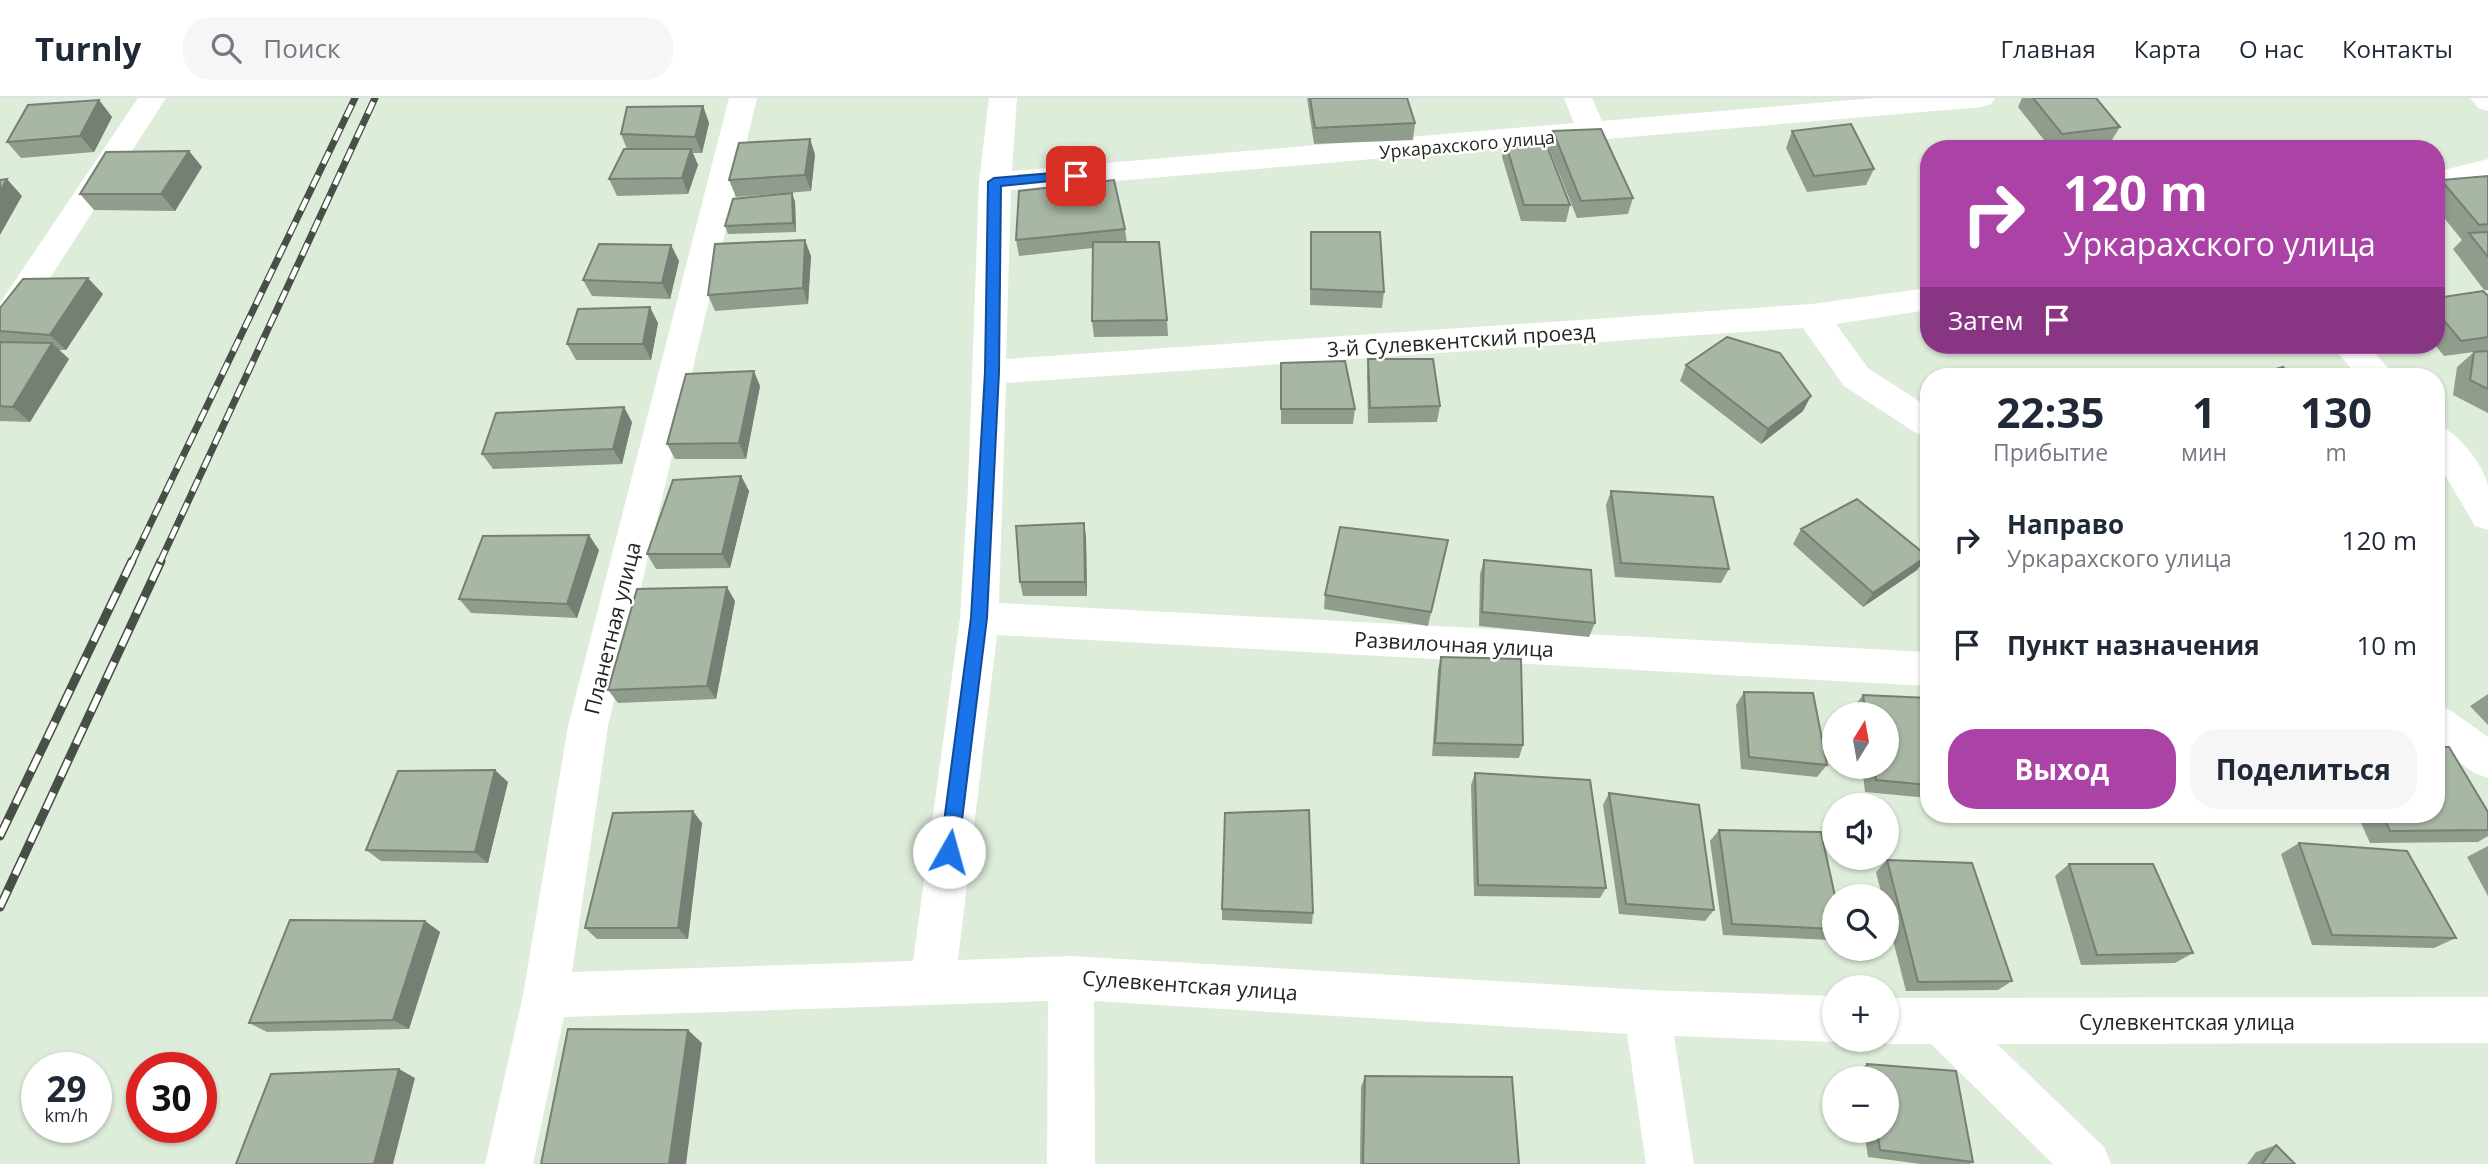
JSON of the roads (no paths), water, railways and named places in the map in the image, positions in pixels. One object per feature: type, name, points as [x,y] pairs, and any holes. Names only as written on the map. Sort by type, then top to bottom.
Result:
[{"type":"street","points":[[0,329],[152,98]]},
{"type":"street","name":"Планетная улица","points":[[509,1164],[546,995],[588,726],[743,98]]},
{"type":"street","points":[[933,981],[979,618],[992,372],[994,182],[1003,98]]},
{"type":"street","points":[[1578,98],[1593,134]]},
{"type":"street","name":"Уркарахского улица","points":[[994,182],[1593,134],[1981,98]]},
{"type":"street","points":[[2484,98],[2488,102]]},
{"type":"street","points":[[2445,181],[2488,169]]},
{"type":"street","name":"3-й Сулевкентский проезд","points":[[992,372],[1812,316],[1920,300]]},
{"type":"street","points":[[1812,316],[1856,377],[1920,419]]},
{"type":"street","points":[[2357,354],[2370,368]]},
{"type":"street","points":[[2445,447],[2488,516]]},
{"type":"street","name":"Развилочная улица","points":[[979,618],[1920,669]]},
{"type":"street","points":[[2445,729],[2488,760]]},
{"type":"street","points":[[1071,978],[1071,1164]]},
{"type":"street","name":"Сулевкентская улица","points":[[546,995],[1071,978],[1647,1013],[1822,1020]]},
{"type":"street","points":[[1647,1013],[1675,1157]]},
{"type":"street","name":"Сулевкентская улица","points":[[1899,1021],[2488,1020]]},
{"type":"street","points":[[1943,1023],[2087,1164]]},
{"type":"railway","points":[[132,562],[355,98]]},
{"type":"railway","points":[[160,562],[375,98]]},
{"type":"railway","points":[[0,836],[132,561]]},
{"type":"railway","points":[[0,907],[161,561]]}]
